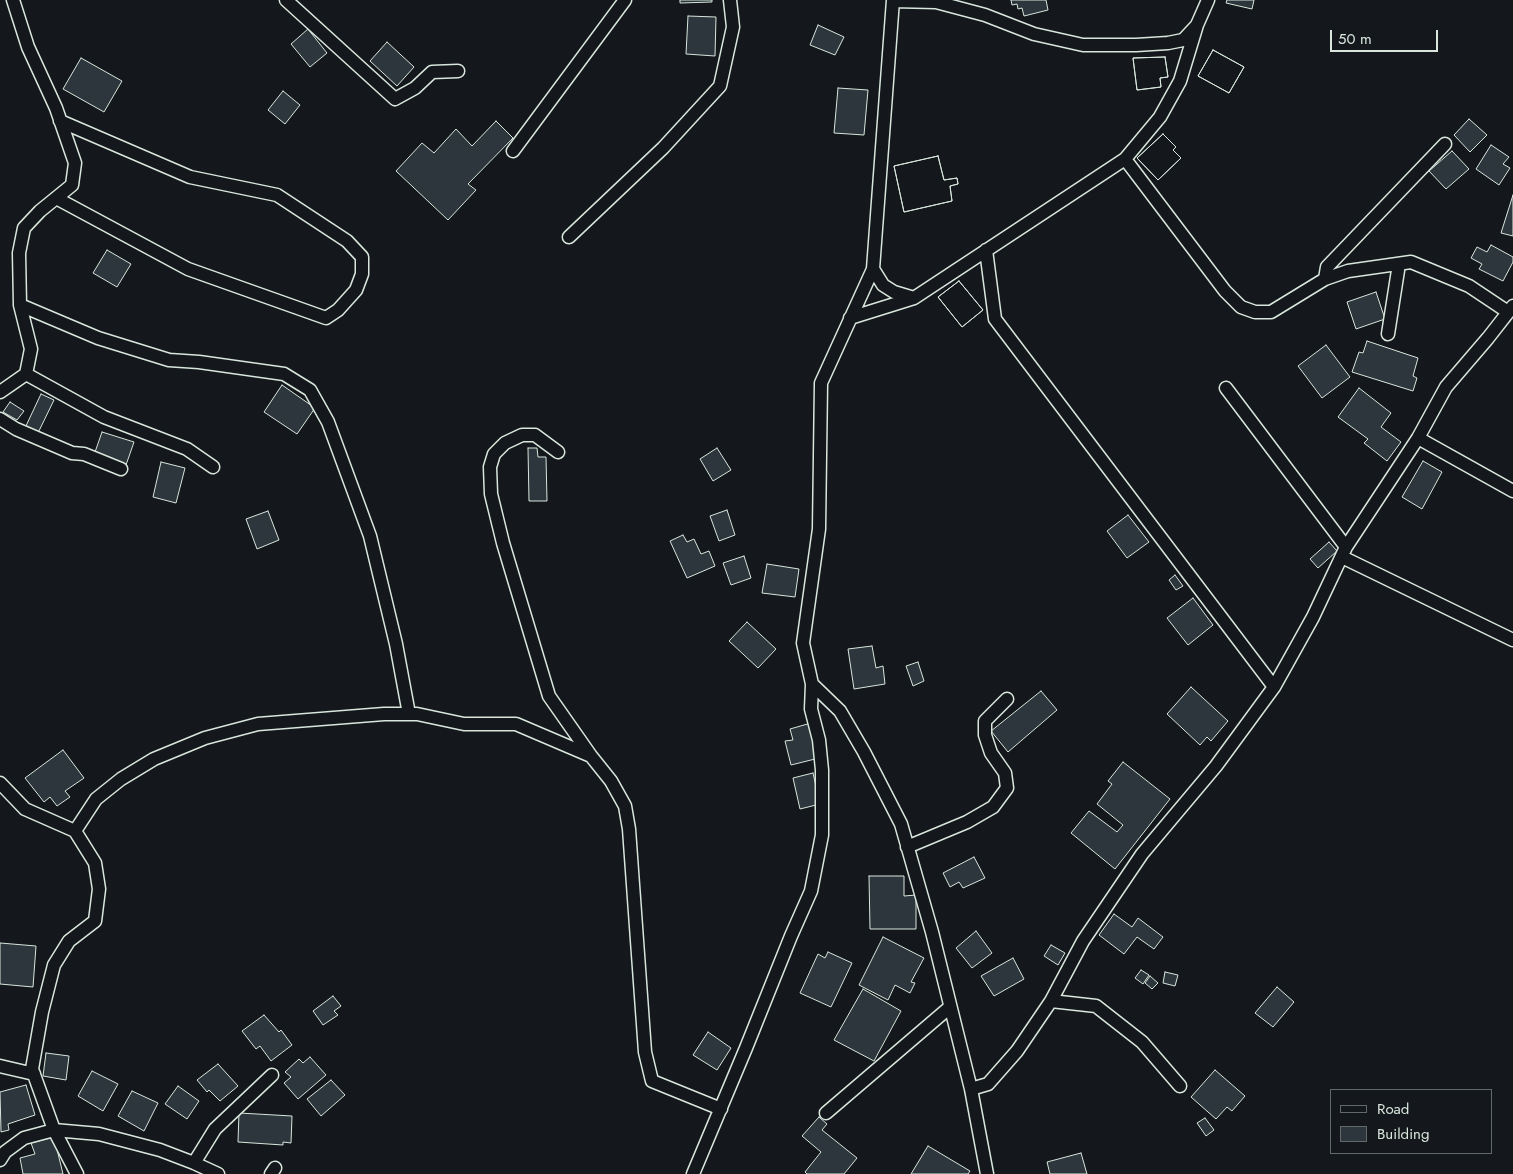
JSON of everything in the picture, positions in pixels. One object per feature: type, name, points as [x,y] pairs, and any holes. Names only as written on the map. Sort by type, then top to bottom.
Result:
[{"type":"street","points":[[0,392],[26,374],[31,349],[20,305],[19,254],[24,228],[40,211],[72,185],[75,163],[60,121],[28,47],[13,0]]},
{"type":"street","points":[[286,0],[395,99],[415,88],[432,72],[458,71]]},
{"type":"street","points":[[513,151],[625,0]]},
{"type":"street","points":[[569,237],[662,148],[720,86],[733,27],[730,0]]},
{"type":"street","points":[[693,1174],[811,892],[822,835],[822,770],[819,740],[811,709],[812,684],[803,644],[819,529],[820,383],[873,269],[893,0],[936,2],[985,15],[1034,34],[1083,45],[1168,44],[1183,40],[1197,25]]},
{"type":"street","points":[[850,318],[914,298],[1125,159],[1160,117],[1180,81],[1197,25],[1208,0]]},
{"type":"street","points":[[56,198],[188,269],[326,318],[338,310],[356,290],[362,274],[362,257],[347,241],[277,195],[190,177],[60,121]]},
{"type":"street","points":[[1324,279],[1327,268],[1445,144]]},
{"type":"street","points":[[970,1089],[988,1084],[1017,1051],[1051,1001],[1083,941],[1142,854],[1216,766],[1274,687],[1313,617],[1344,552],[1418,438],[1446,387],[1511,309],[1470,286],[1411,262],[1348,271],[1324,279],[1271,312],[1255,312],[1241,307],[1225,291],[1125,159]]},
{"type":"street","points":[[986,250],[995,319],[1274,687]]},
{"type":"street","points":[[1388,334],[1400,264]]},
{"type":"street","points":[[873,269],[883,285],[894,292],[914,298]]},
{"type":"street","points":[[20,305],[98,338],[169,360],[199,362],[284,374],[310,390],[328,422],[370,536],[396,644],[409,714]]},
{"type":"street","points":[[26,374],[104,417],[187,449],[213,467]]},
{"type":"street","points":[[1226,388],[1344,552],[1513,640]]},
{"type":"street","points":[[0,419],[16,429],[72,453],[84,454],[121,469]]},
{"type":"street","points":[[558,452],[534,435],[522,435],[505,443],[494,454],[490,466],[491,494],[503,543],[550,696],[591,756],[611,781],[625,806],[629,829],[645,1052],[652,1081],[721,1109]]},
{"type":"street","points":[[1418,438],[1513,491]]},
{"type":"street","points":[[812,684],[840,710],[864,752],[900,824],[932,932],[970,1089],[987,1174]]},
{"type":"street","points":[[907,847],[967,822],[993,807],[1008,788],[1004,773],[991,753],[985,735],[985,720],[1007,699]]},
{"type":"street","points":[[75,831],[96,799],[120,779],[154,759],[205,738],[258,724],[384,714],[416,714],[464,724],[516,724],[591,756]]},
{"type":"street","points":[[0,783],[25,809],[75,831],[95,863],[99,889],[96,921],[69,941],[54,965],[42,1012],[32,1069],[54,1130],[77,1174]]},
{"type":"street","points":[[1051,1001],[1096,1006],[1142,1042],[1180,1086]]},
{"type":"street","points":[[826,1112],[950,1007]]},
{"type":"street","points":[[0,1066],[34,1074]]},
{"type":"street","points":[[194,1163],[215,1129],[272,1075]]},
{"type":"street","points":[[0,1160],[5,1152],[24,1138],[54,1130],[99,1134],[160,1150],[218,1174]]},
{"type":"building","points":[[680,0],[712,0],[712,2],[680,3]]},
{"type":"building","points":[[1011,0],[1046,0],[1048,10],[1024,16],[1022,8],[1018,9],[1017,4],[1012,5]]},
{"type":"building","points":[[1227,0],[1254,0],[1252,9],[1226,3]]},
{"type":"building","points":[[688,16],[716,17],[715,56],[686,54]]},
{"type":"building","points":[[818,25],[844,37],[835,55],[810,45]]},
{"type":"building","points":[[308,29],[327,53],[310,67],[291,44]]},
{"type":"building","points":[[387,42],[414,67],[397,86],[370,61]]},
{"type":"building","points":[[1213,50],[1244,67],[1229,93],[1198,76]]},
{"type":"building","points":[[1213,50],[1244,67],[1229,93],[1198,76]]},
{"type":"building","points":[[1165,57],[1168,77],[1160,78],[1161,87],[1137,90],[1133,58]]},
{"type":"building","points":[[1165,57],[1168,77],[1160,78],[1161,87],[1137,90],[1133,58]]},
{"type":"building","points":[[81,58],[122,81],[104,112],[63,89]]},
{"type":"building","points":[[838,88],[868,90],[864,135],[834,133]]},
{"type":"building","points":[[283,91],[300,105],[285,124],[268,110]]},
{"type":"building","points":[[1469,119],[1487,135],[1470,152],[1454,135]]},
{"type":"building","points":[[496,121],[513,138],[468,184],[476,190],[448,220],[396,171],[422,143],[434,153],[456,129],[472,146]]},
{"type":"building","points":[[1163,134],[1176,147],[1173,150],[1181,158],[1158,180],[1137,158]]},
{"type":"building","points":[[1163,134],[1176,147],[1173,150],[1181,158],[1158,180],[1137,158]]},
{"type":"building","points":[[1491,145],[1509,157],[1503,164],[1510,168],[1499,185],[1476,169]]},
{"type":"building","points":[[1452,151],[1469,169],[1446,189],[1429,171]]},
{"type":"building","points":[[938,156],[944,180],[957,178],[958,184],[950,186],[952,201],[904,212],[894,166]]},
{"type":"building","points":[[938,156],[944,180],[957,178],[958,184],[950,186],[952,201],[904,212],[894,166]]},
{"type":"building","points":[[1513,195],[1513,236],[1501,233]]},
{"type":"building","points":[[1491,245],[1513,257],[1513,262],[1503,281],[1479,269],[1482,264],[1471,258],[1477,247],[1487,252]]},
{"type":"building","points":[[107,250],[131,264],[117,287],[93,273]]},
{"type":"building","points":[[959,281],[983,310],[962,327],[938,297]]},
{"type":"building","points":[[959,281],[983,310],[962,327],[938,297]]},
{"type":"building","points":[[1376,292],[1385,319],[1356,329],[1347,302]]},
{"type":"building","points":[[1367,341],[1418,358],[1413,376],[1417,378],[1413,391],[1352,372],[1359,352],[1363,353]]},
{"type":"building","points":[[1326,345],[1350,377],[1322,398],[1298,366]]},
{"type":"building","points":[[282,385],[315,408],[297,434],[264,412]]},
{"type":"building","points":[[1359,388],[1391,413],[1381,427],[1401,442],[1387,461],[1364,443],[1368,439],[1338,417]]},
{"type":"building","points":[[41,394],[54,400],[37,435],[25,428]]},
{"type":"building","points":[[10,402],[24,411],[17,420],[3,412]]},
{"type":"building","points":[[102,432],[134,442],[126,465],[94,455]]},
{"type":"building","points":[[528,448],[537,448],[538,457],[546,457],[547,501],[529,501]]},
{"type":"building","points":[[717,448],[731,470],[713,481],[700,459]]},
{"type":"building","points":[[1423,461],[1442,472],[1422,509],[1402,497]]},
{"type":"building","points":[[161,462],[185,468],[176,503],[153,497]]},
{"type":"building","points":[[727,510],[735,535],[719,541],[710,516]]},
{"type":"building","points":[[268,511],[279,540],[257,549],[246,519]]},
{"type":"building","points":[[1128,515],[1149,542],[1127,558],[1107,531]]},
{"type":"building","points":[[683,535],[687,542],[694,539],[701,554],[709,551],[715,566],[687,578],[670,541]]},
{"type":"building","points":[[1329,542],[1337,551],[1318,568],[1310,559]]},
{"type":"building","points":[[744,556],[751,578],[731,585],[723,563]]},
{"type":"building","points":[[767,564],[799,569],[795,597],[762,593]]},
{"type":"building","points":[[1175,575],[1183,586],[1176,590],[1169,580]]},
{"type":"building","points":[[1193,598],[1213,625],[1188,645],[1167,618]]},
{"type":"building","points":[[747,622],[776,649],[758,668],[729,641]]},
{"type":"building","points":[[872,646],[876,668],[883,666],[885,684],[854,689],[848,649]]},
{"type":"building","points":[[918,662],[924,681],[913,686],[906,666]]},
{"type":"building","points":[[1191,687],[1228,721],[1211,741],[1207,737],[1200,745],[1167,714]]},
{"type":"building","points":[[1041,691],[1057,710],[1008,752],[991,731]]},
{"type":"building","points":[[811,723],[819,758],[791,765],[785,741],[793,740],[790,729]]},
{"type":"building","points":[[63,750],[84,778],[65,791],[70,797],[57,806],[50,797],[44,802],[25,778]]},
{"type":"building","points":[[1123,762],[1170,799],[1115,869],[1071,833],[1089,811],[1117,832],[1123,825],[1097,804],[1112,784],[1108,781]]},
{"type":"building","points":[[813,773],[820,804],[800,809],[793,778]]},
{"type":"building","points":[[974,857],[985,878],[963,888],[959,882],[950,887],[943,873]]},
{"type":"building","points":[[869,876],[904,876],[904,896],[916,895],[916,929],[870,929]]},
{"type":"building","points":[[1114,914],[1132,927],[1138,918],[1163,937],[1154,949],[1137,937],[1124,954],[1099,935]]},
{"type":"building","points":[[976,931],[992,953],[972,968],[956,948]]},
{"type":"building","points":[[883,937],[924,958],[911,982],[915,983],[910,993],[895,985],[888,1000],[859,985]]},
{"type":"building","points":[[0,943],[36,946],[33,987],[0,984]]},
{"type":"building","points":[[1051,945],[1065,953],[1058,965],[1044,956]]},
{"type":"building","points":[[828,952],[852,963],[831,1007],[800,993],[818,954],[825,958]]},
{"type":"building","points":[[1013,958],[1024,979],[994,996],[981,976]]},
{"type":"building","points":[[1141,970],[1149,975],[1143,984],[1135,978]]},
{"type":"building","points":[[1165,972],[1178,975],[1175,986],[1163,983]]},
{"type":"building","points":[[1150,976],[1158,983],[1152,989],[1145,983]]},
{"type":"building","points":[[1277,987],[1294,1002],[1273,1027],[1255,1013]]},
{"type":"building","points":[[863,989],[901,1011],[874,1061],[834,1040]]},
{"type":"building","points":[[333,996],[341,1006],[334,1011],[338,1015],[323,1025],[313,1011]]},
{"type":"building","points":[[264,1015],[279,1032],[281,1030],[292,1045],[271,1061],[260,1046],[256,1049],[242,1031]]},
{"type":"building","points":[[708,1032],[731,1048],[717,1070],[693,1055]]},
{"type":"building","points":[[46,1053],[69,1056],[66,1080],[43,1076]]},
{"type":"building","points":[[310,1057],[326,1075],[298,1099],[284,1083],[291,1077],[285,1072],[299,1059],[303,1063]]},
{"type":"building","points":[[218,1064],[238,1086],[220,1101],[209,1090],[207,1092],[197,1080]]},
{"type":"building","points":[[1215,1070],[1245,1096],[1232,1111],[1227,1107],[1216,1119],[1191,1097]]},
{"type":"building","points":[[92,1071],[118,1084],[103,1111],[78,1096]]},
{"type":"building","points":[[331,1080],[345,1095],[321,1116],[307,1099]]},
{"type":"building","points":[[26,1085],[35,1115],[8,1124],[9,1130],[1,1132],[0,1092]]},
{"type":"building","points":[[178,1086],[199,1101],[187,1119],[165,1104]]},
{"type":"building","points":[[132,1091],[158,1103],[144,1131],[118,1116]]},
{"type":"building","points":[[239,1113],[292,1116],[291,1143],[283,1142],[283,1145],[238,1142]]},
{"type":"building","points":[[819,1117],[827,1124],[822,1130],[857,1158],[844,1174],[807,1174],[805,1172],[821,1152],[802,1136]]},
{"type":"building","points":[[1205,1118],[1214,1130],[1206,1136],[1197,1123]]},
{"type":"building","points":[[54,1137],[63,1174],[23,1174],[20,1158],[35,1154],[31,1143]]},
{"type":"building","points":[[928,1146],[970,1171],[968,1174],[911,1174]]},
{"type":"building","points":[[1081,1153],[1087,1174],[1050,1174],[1047,1162]]}]
